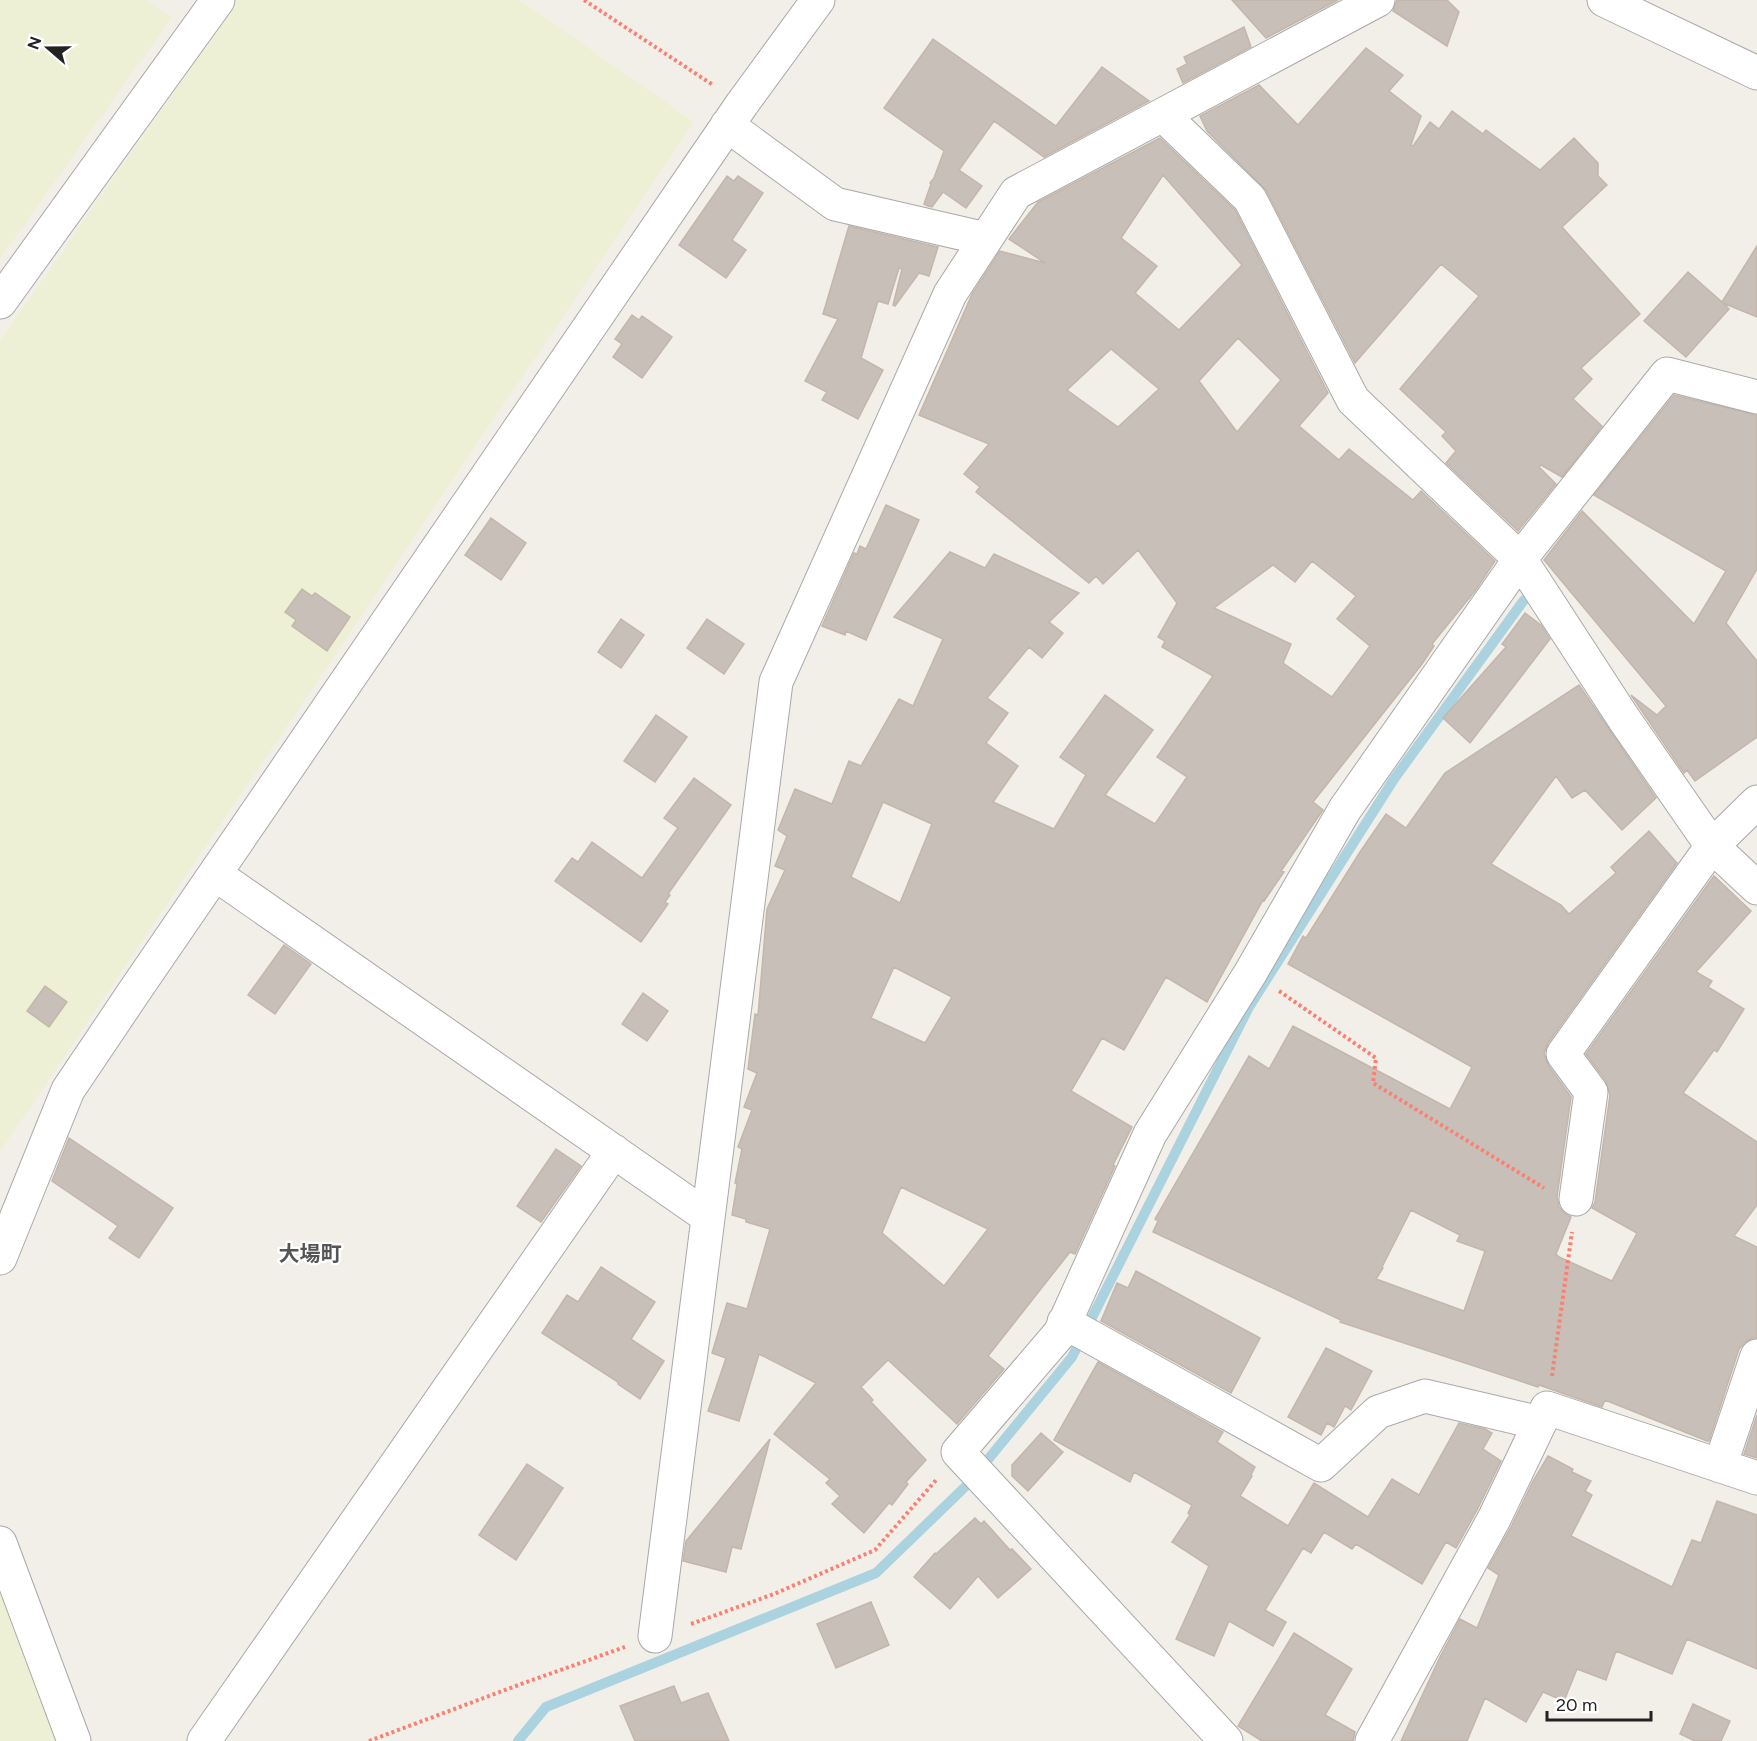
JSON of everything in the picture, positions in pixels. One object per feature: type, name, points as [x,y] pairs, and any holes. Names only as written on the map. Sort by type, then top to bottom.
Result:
[{"type":"street","points":[[0,302],[218,0]]},
{"type":"street","points":[[0,1258],[68,1090],[734,114],[818,0]]},
{"type":"street","points":[[655,1636],[776,682],[950,294],[1016,193],[1378,0]]},
{"type":"street","points":[[1604,0],[1757,73]]},
{"type":"street","points":[[734,114],[835,204],[986,239]]},
{"type":"street","points":[[1162,115],[1250,199],[1353,400],[1520,559],[1624,719],[1712,846],[1757,888]]},
{"type":"street","points":[[1226,1741],[970,1466],[1060,1333],[1150,1134],[1251,972],[1345,809],[1520,559],[1667,374],[1757,398]]},
{"type":"street","points":[[1576,1199],[1591,1092],[1563,1054],[1712,846],[1757,802]]},
{"type":"street","points":[[215,874],[708,1217]]},
{"type":"street","points":[[204,1741],[614,1151]]},
{"type":"street","points":[[1065,1323],[1321,1466],[1378,1412],[1425,1396],[1543,1416],[1720,1466],[1757,1479]]},
{"type":"street","points":[[1720,1466],[1757,1356]]},
{"type":"street","points":[[1372,1741],[1494,1519],[1543,1416]]},
{"type":"street","points":[[0,1543],[74,1741]]},
{"type":"path","points":[[584,0],[734,114]]},
{"type":"path","points":[[1271,986],[1376,1058],[1373,1083],[1541,1187],[1576,1199],[1543,1416]]},
{"type":"path","points":[[369,1741],[774,1594],[875,1550],[928,1492],[970,1466]]},
{"type":"green space","points":[[0,0],[146,0],[172,17],[0,259]]},
{"type":"green space","points":[[238,0],[520,0],[694,122],[0,1152],[0,340]]},
{"type":"green space","points":[[0,1591],[61,1741],[0,1741]]},
{"type":"building","points":[[1232,0],[1338,0],[1266,38]]},
{"type":"building","points":[[1397,0],[1447,0],[1459,12],[1447,46],[1393,11]]},
{"type":"building","points":[[1244,27],[1251,47],[1183,83],[1177,69],[1187,64],[1184,57]]},
{"type":"building","points":[[933,39],[1056,126],[1102,67],[1149,101],[1044,157],[994,121],[959,170],[982,186],[966,208],[943,192],[932,207],[928,206],[924,204],[930,183],[944,151],[884,108]]},
{"type":"building","points":[[1366,48],[1403,75],[1389,91],[1421,116],[1411,145],[1413,146],[1430,122],[1439,129],[1452,111],[1483,134],[1486,130],[1540,170],[1574,138],[1598,163],[1598,176],[1607,185],[1562,227],[1640,314],[1581,368],[1592,379],[1573,399],[1602,426],[1562,477],[1541,465],[1539,467],[1556,484],[1518,531],[1446,463],[1456,451],[1442,436],[1446,432],[1400,389],[1479,296],[1441,264],[1355,363],[1266,190],[1207,131],[1200,116],[1259,85],[1298,125]]},
{"type":"building","points":[[1160,138],[1235,210],[1328,393],[1299,426],[1339,460],[1349,449],[1413,500],[1421,491],[1495,561],[1475,591],[1432,644],[1434,646],[1422,664],[1313,802],[1323,810],[1281,871],[1284,872],[1263,900],[1207,1002],[1166,977],[1124,1050],[1102,1038],[1071,1091],[1132,1127],[1075,1254],[1070,1252],[988,1356],[1004,1369],[957,1424],[888,1360],[861,1387],[873,1400],[871,1402],[926,1460],[906,1482],[908,1484],[892,1505],[889,1503],[864,1533],[832,1504],[840,1496],[826,1483],[830,1479],[774,1434],[816,1383],[759,1354],[739,1421],[708,1411],[726,1358],[712,1353],[727,1303],[747,1309],[770,1229],[732,1215],[737,1184],[735,1183],[742,1149],[738,1147],[752,1110],[744,1107],[757,1073],[748,1069],[755,1014],[758,1015],[767,909],[785,870],[775,866],[787,836],[778,830],[795,789],[832,804],[849,761],[861,766],[899,699],[913,706],[943,639],[894,617],[950,552],[985,568],[994,554],[1079,593],[1049,622],[1063,633],[1042,658],[1029,647],[987,698],[1008,713],[986,743],[1018,766],[993,802],[1054,829],[1086,775],[1060,757],[1105,695],[1153,730],[1105,795],[1155,824],[1187,777],[1157,757],[1213,676],[1162,647],[1165,641],[1158,637],[1177,603],[1138,550],[1103,584],[1096,576],[1089,583],[976,492],[980,487],[964,474],[989,444],[919,415],[972,294],[1000,251],[1045,263],[1009,239],[1038,202]],"holes":[[[1163,175],[1242,265],[1179,330],[1135,293],[1157,266],[1121,238]],[[1238,338],[1281,380],[1237,432],[1199,381]],[[1111,349],[1159,389],[1118,427],[1067,390]],[[1312,561],[1356,596],[1337,619],[1370,646],[1332,697],[1283,663],[1291,644],[1214,608],[1273,565],[1295,582]],[[883,802],[932,824],[900,903],[851,877]],[[894,967],[952,997],[925,1043],[871,1018]],[[901,1187],[988,1229],[944,1286],[882,1233]]]},
{"type":"building","points":[[727,176],[734,181],[738,176],[763,193],[732,240],[746,250],[726,278],[679,245]]},
{"type":"building","points":[[849,226],[938,247],[929,276],[919,273],[895,306],[893,305],[902,269],[899,268],[888,304],[878,301],[861,358],[883,370],[858,419],[822,400],[827,392],[805,381],[838,319],[823,314]]},
{"type":"building","points":[[1757,246],[1757,317],[1723,303],[1729,309],[1686,357],[1644,321],[1688,272],[1722,302]]},
{"type":"building","points":[[632,315],[639,320],[642,316],[672,337],[642,378],[613,357],[622,344],[615,339]]},
{"type":"building","points":[[1674,395],[1757,415],[1757,569],[1726,623],[1757,661],[1757,737],[1695,781],[1687,770],[1684,773],[1631,695],[1657,715],[1666,706],[1544,560],[1582,511],[1694,624],[1726,571],[1594,495]]},
{"type":"building","points":[[886,505],[919,520],[866,640],[846,631],[845,635],[822,626],[854,553],[857,554],[860,546],[866,549]]},
{"type":"building","points":[[491,518],[526,543],[501,580],[465,555]]},
{"type":"building","points":[[302,589],[312,596],[315,593],[350,617],[327,651],[292,626],[296,620],[285,612]]},
{"type":"building","points":[[1525,613],[1541,625],[1550,639],[1470,743],[1443,718],[1506,647],[1502,644]]},
{"type":"building","points":[[621,619],[644,635],[621,668],[598,652]]},
{"type":"building","points":[[707,619],[744,644],[724,674],[687,648]]},
{"type":"building","points":[[1579,685],[1656,798],[1622,830],[1585,790],[1572,798],[1556,776],[1491,864],[1561,905],[1569,914],[1616,873],[1611,867],[1649,831],[1677,863],[1548,1043],[1544,1053],[1548,1065],[1571,1097],[1557,1197],[1559,1207],[1571,1217],[1556,1254],[1612,1281],[1637,1233],[1592,1208],[1595,1202],[1610,1095],[1606,1081],[1586,1054],[1714,876],[1751,911],[1696,972],[1712,981],[1708,987],[1744,1009],[1717,1052],[1714,1050],[1683,1093],[1757,1142],[1757,1205],[1734,1236],[1757,1247],[1757,1338],[1745,1342],[1739,1349],[1709,1441],[1605,1400],[1602,1407],[1340,1322],[1341,1320],[1153,1232],[1158,1221],[1155,1219],[1249,1056],[1269,1069],[1293,1026],[1450,1109],[1472,1067],[1288,964],[1303,936],[1306,938],[1386,814],[1406,828],[1445,773]],"holes":[[[1411,1210],[1460,1235],[1457,1241],[1485,1251],[1464,1311],[1376,1279]]]},
{"type":"building","points":[[656,715],[687,737],[655,782],[624,761]]},
{"type":"building","points":[[694,778],[731,805],[668,894],[670,895],[665,902],[668,904],[641,942],[555,881],[572,858],[578,862],[592,842],[642,878],[678,828],[664,818]]},
{"type":"building","points":[[284,945],[311,964],[275,1014],[248,995]]},
{"type":"building","points":[[45,986],[67,1002],[49,1027],[27,1011]]},
{"type":"building","points":[[643,993],[668,1011],[647,1041],[622,1024]]},
{"type":"building","points":[[69,1138],[173,1208],[139,1258],[109,1238],[118,1226],[52,1181]]},
{"type":"building","points":[[556,1149],[581,1166],[541,1222],[517,1206]]},
{"type":"building","points":[[601,1267],[655,1302],[631,1339],[664,1361],[640,1399],[618,1382],[542,1333],[567,1295],[578,1302]]},
{"type":"building","points":[[1136,1271],[1260,1338],[1231,1393],[1101,1321],[1117,1283],[1128,1288]]},
{"type":"building","points":[[1326,1348],[1372,1371],[1351,1410],[1345,1406],[1334,1427],[1327,1423],[1321,1435],[1288,1417]]},
{"type":"building","points":[[1098,1362],[1223,1432],[1217,1442],[1255,1467],[1240,1496],[1288,1526],[1314,1483],[1368,1517],[1392,1479],[1419,1495],[1459,1423],[1492,1433],[1483,1449],[1501,1461],[1456,1548],[1446,1542],[1422,1584],[1356,1544],[1352,1549],[1324,1532],[1311,1553],[1303,1548],[1265,1610],[1286,1622],[1273,1646],[1229,1621],[1214,1656],[1176,1639],[1209,1566],[1172,1542],[1190,1515],[1188,1513],[1192,1505],[1134,1472],[1130,1482],[1054,1440]]},
{"type":"building","points":[[1757,1415],[1757,1458],[1744,1454]]},
{"type":"building","points":[[1041,1433],[1063,1452],[1028,1491],[1012,1476],[1012,1465]]},
{"type":"building","points":[[770,1439],[741,1549],[732,1547],[726,1572],[683,1561],[686,1541]]},
{"type":"building","points":[[1548,1456],[1591,1481],[1585,1491],[1592,1495],[1571,1536],[1672,1587],[1692,1540],[1701,1543],[1717,1501],[1757,1515],[1757,1669],[1687,1639],[1672,1674],[1616,1651],[1606,1680],[1577,1669],[1564,1701],[1543,1692],[1526,1722],[1485,1698],[1467,1741],[1401,1741],[1460,1619],[1477,1628],[1499,1575],[1488,1568]]},
{"type":"building","points":[[527,1464],[563,1488],[516,1560],[479,1535]]},
{"type":"building","points":[[975,1518],[981,1524],[984,1521],[1031,1569],[998,1598],[978,1576],[950,1609],[914,1577],[935,1553]]},
{"type":"building","points":[[871,1602],[889,1645],[836,1668],[817,1624]]},
{"type":"building","points":[[1294,1633],[1352,1669],[1325,1715],[1355,1732],[1353,1741],[1262,1741],[1238,1726]]},
{"type":"building","points":[[674,1686],[681,1703],[708,1693],[729,1741],[635,1741],[620,1706]]},
{"type":"building","points":[[1693,1704],[1730,1721],[1721,1741],[1695,1741],[1680,1734]]},
{"type":"waterway","points":[[518,1741],[546,1707],[876,1573],[967,1485],[1072,1357],[1249,1007],[1394,779],[1524,600]]},
{"type":"district","name":"大場町","points":[[310,1254]]}]
